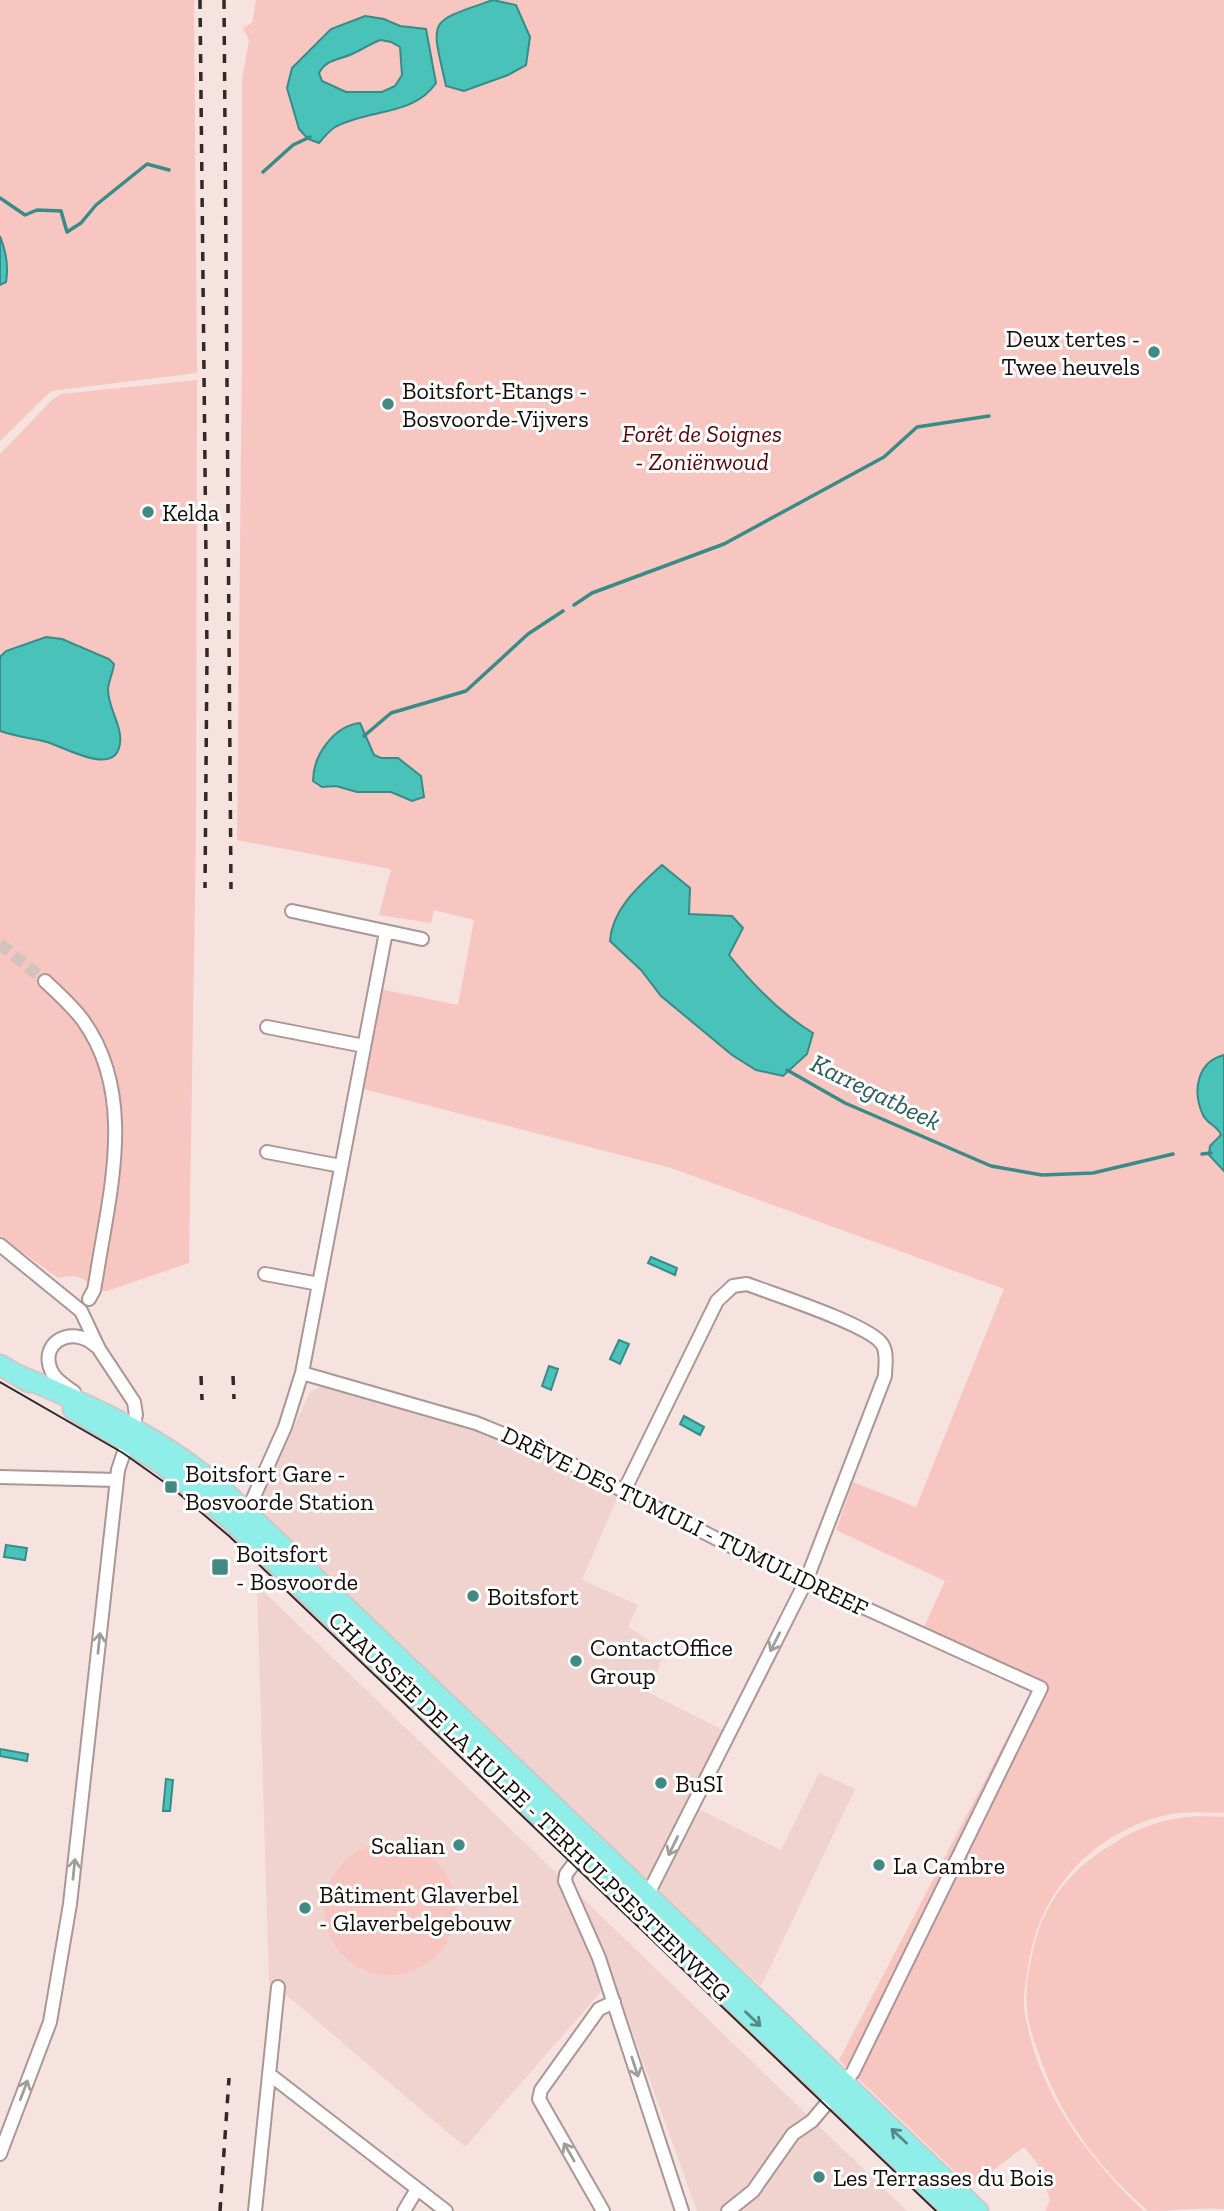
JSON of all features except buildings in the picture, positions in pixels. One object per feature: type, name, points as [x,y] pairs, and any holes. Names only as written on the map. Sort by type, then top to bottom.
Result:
[{"type":"main road","points":[[0,1365],[18,1375]]},
{"type":"main road","name":"CHAUSSÉE DE LA HULPE - TERHULPSESTEENWEG","points":[[18,1375],[104,1412],[230,1519],[581,1854],[838,2090]]},
{"type":"main road","name":"CHAUSSÉE DE LA HULPE - TERHULPSESTEENWEG","points":[[18,1375],[130,1435],[186,1460],[246,1510],[647,1896],[838,2090]]},
{"type":"main road","points":[[838,2090],[953,2211]]},
{"type":"main road","points":[[838,2090],[978,2211]]},
{"type":"street","points":[[292,911],[422,939]]},
{"type":"street","points":[[246,1510],[285,1427],[302,1373],[386,932]]},
{"type":"street","points":[[45,981],[64,998],[90,1033],[115,1103],[113,1165],[97,1273],[94,1290],[76,1317],[77,1335]]},
{"type":"street","points":[[267,1027],[364,1046]]},
{"type":"street","points":[[267,1152],[341,1166]]},
{"type":"street","points":[[0,1245],[86,1305],[99,1349]]},
{"type":"street","points":[[265,1274],[319,1284]]},
{"type":"street","points":[[624,1491],[717,1301],[733,1286],[747,1284],[870,1334],[885,1347],[885,1377],[806,1581],[647,1896]]},
{"type":"street","points":[[0,2154],[50,2022],[70,1904],[117,1480],[136,1415],[134,1402],[99,1349],[88,1338],[77,1335],[64,1337],[49,1354],[51,1368],[59,1381],[104,1412]]},
{"type":"street","name":"DRÈVE DES TUMULI - TUMULIDREEF","points":[[302,1373],[476,1423],[550,1453],[746,1554],[1041,1688],[859,2060],[838,2090]]},
{"type":"street","points":[[0,1477],[117,1480]]},
{"type":"street","points":[[581,1854],[566,1874],[565,1881],[599,1958],[682,2211]]},
{"type":"street","points":[[255,2211],[278,1987]]},
{"type":"street","points":[[603,2211],[539,2099],[541,2090],[599,2009],[614,2002]]},
{"type":"street","points":[[269,2074],[446,2211]]},
{"type":"street","points":[[728,2211],[753,2191],[793,2134],[812,2122],[838,2090]]},
{"type":"street","points":[[404,2211],[417,2189]]},
{"type":"shaded area","points":[[327,1384],[478,1426],[620,1491],[582,1580],[638,1605],[628,1627],[647,1639],[662,1658],[649,1693],[725,1731],[697,1808],[781,1850],[819,1773],[855,1789],[761,1986],[539,1784],[254,1514],[310,1392]]},
{"type":"shaded area","points":[[257,1585],[907,2211],[697,2211],[613,1978],[465,2147],[269,1983]]},
{"type":"green space","points":[[0,0],[194,0],[197,373],[51,391],[0,441]]},
{"type":"green space","name":"Forêt de Soignes - Zoniënwoud","points":[[256,0],[1224,0],[1224,1813],[1180,1813],[1155,1818],[1109,1839],[1089,1854],[1056,1892],[1044,1914],[1035,1937],[1024,1995],[1025,2014],[1032,2043],[1041,2071],[1054,2097],[1085,2146],[1144,2211],[1045,2211],[1050,2200],[1037,2163],[1024,2147],[971,2187],[839,2060],[1032,1690],[920,1636],[945,1581],[836,1530],[853,1482],[916,1507],[1004,1289],[671,1168],[360,1088],[380,989],[458,1005],[474,920],[434,910],[431,923],[379,915],[391,869],[237,840],[242,81],[249,40],[243,28],[252,23]]},
{"type":"green space","points":[[197,380],[196,836],[189,1263],[107,1291],[96,1291],[79,1277],[58,1278],[0,1236],[0,454],[61,394]]},
{"type":"green space","points":[[1199,1816],[1224,1817],[1224,2209],[1148,2211],[1098,2159],[1058,2099],[1030,2027],[1028,1980],[1037,1937],[1047,1911],[1062,1888],[1081,1867],[1142,1828],[1168,1820]]},
{"type":"green space","points":[[390,1843],[415,1848],[427,1854],[445,1872],[451,1884],[456,1909],[451,1934],[445,1946],[427,1964],[415,1970],[390,1975],[365,1970],[353,1964],[335,1946],[329,1934],[324,1909],[329,1884],[335,1872],[353,1854],[365,1848]]},
{"type":"water","points":[[493,0],[516,5],[530,37],[526,65],[508,75],[464,91],[446,86],[438,47],[439,26],[455,14]]},
{"type":"water","points":[[365,16],[384,19],[400,26],[426,29],[436,83],[427,94],[403,107],[348,121],[333,129],[319,143],[308,139],[299,129],[287,88],[292,68],[331,29]],"holes":[[[381,40],[400,47],[402,75],[395,86],[382,92],[346,92],[322,81],[319,73],[330,62]]]},
{"type":"water","points":[[0,236],[7,270],[6,282],[0,285]]},
{"type":"water","points":[[46,637],[62,639],[109,659],[114,664],[108,690],[120,741],[114,756],[107,759],[86,757],[47,742],[0,731],[0,657],[6,651]]},
{"type":"water","points":[[360,723],[374,755],[381,758],[398,758],[421,776],[424,797],[412,801],[391,792],[357,792],[336,786],[322,787],[313,781],[317,761],[327,743],[342,730]]},
{"type":"water","points":[[662,865],[690,888],[689,914],[732,916],[743,928],[729,955],[768,998],[789,1017],[813,1033],[807,1054],[783,1076],[756,1070],[732,1055],[661,996],[641,970],[610,941],[621,908]]},
{"type":"water","points":[[1224,1055],[1224,1171],[1209,1155],[1210,1146],[1221,1135],[1203,1115],[1198,1087],[1199,1079],[1208,1064]]},
{"type":"water","points":[[651,1257],[677,1268],[675,1275],[648,1263]]},
{"type":"water","points":[[619,1340],[629,1344],[620,1364],[610,1359]]},
{"type":"water","points":[[549,1366],[558,1369],[551,1390],[542,1386]]},
{"type":"water","points":[[684,1416],[704,1427],[700,1435],[680,1424]]},
{"type":"water","points":[[6,1545],[27,1548],[25,1560],[4,1557]]},
{"type":"water","points":[[0,1749],[28,1754],[27,1761],[0,1756]]},
{"type":"water","points":[[166,1779],[173,1780],[170,1811],[163,1811]]},
{"type":"waterway","points":[[263,172],[293,145],[310,137]]},
{"type":"waterway","points":[[0,198],[25,215],[37,210],[61,211],[67,232],[81,223],[96,205],[147,164],[169,170]]},
{"type":"waterway","points":[[574,605],[592,593],[724,544],[884,457],[917,427],[989,416]]},
{"type":"waterway","points":[[364,736],[391,713],[466,691],[528,634],[563,611]]},
{"type":"waterway","name":"Karregatbeek","points":[[787,1070],[845,1103],[991,1166],[1042,1175],[1093,1173],[1173,1154]]},
{"type":"waterway","name":"Karregatbeek","points":[[1202,1154],[1211,1153]]},
{"type":"tunnel","points":[[0,944],[45,981]]},
{"type":"tram line","points":[[0,1382],[123,1453],[171,1487],[229,1536],[936,2211]]},
{"type":"railway","points":[[200,0],[207,653],[205,888]]},
{"type":"railway","points":[[224,0],[231,889]]},
{"type":"railway","points":[[201,1376],[202,1400]]},
{"type":"railway","points":[[233,1376],[234,1399]]},
{"type":"railway","points":[[220,2211],[229,2078]]},
{"type":"place","name":"Deux tertes - Twee heuvels","points":[[1154,352]]},
{"type":"place","name":"Boitsfort-Etangs - Bosvoorde-Vijvers","points":[[388,404]]},
{"type":"place","name":"Kelda","points":[[148,512]]},
{"type":"place","name":"Boitsfort Gare - Bosvoorde Station","points":[[171,1487]]},
{"type":"place","name":"Boitsfort - Bosvoorde","points":[[220,1567]]},
{"type":"place","name":"Boitsfort","points":[[473,1596]]},
{"type":"place","name":"ContactOffice Group","points":[[576,1661]]},
{"type":"place","name":"BuSI","points":[[661,1783]]},
{"type":"place","name":"Scalian","points":[[459,1845]]},
{"type":"place","name":"La Cambre","points":[[879,1865]]},
{"type":"place","name":"Bâtiment Glaverbel - Glaverbelgebouw","points":[[305,1908]]},
{"type":"place","name":"Les Terrasses du Bois","points":[[819,2177]]}]
